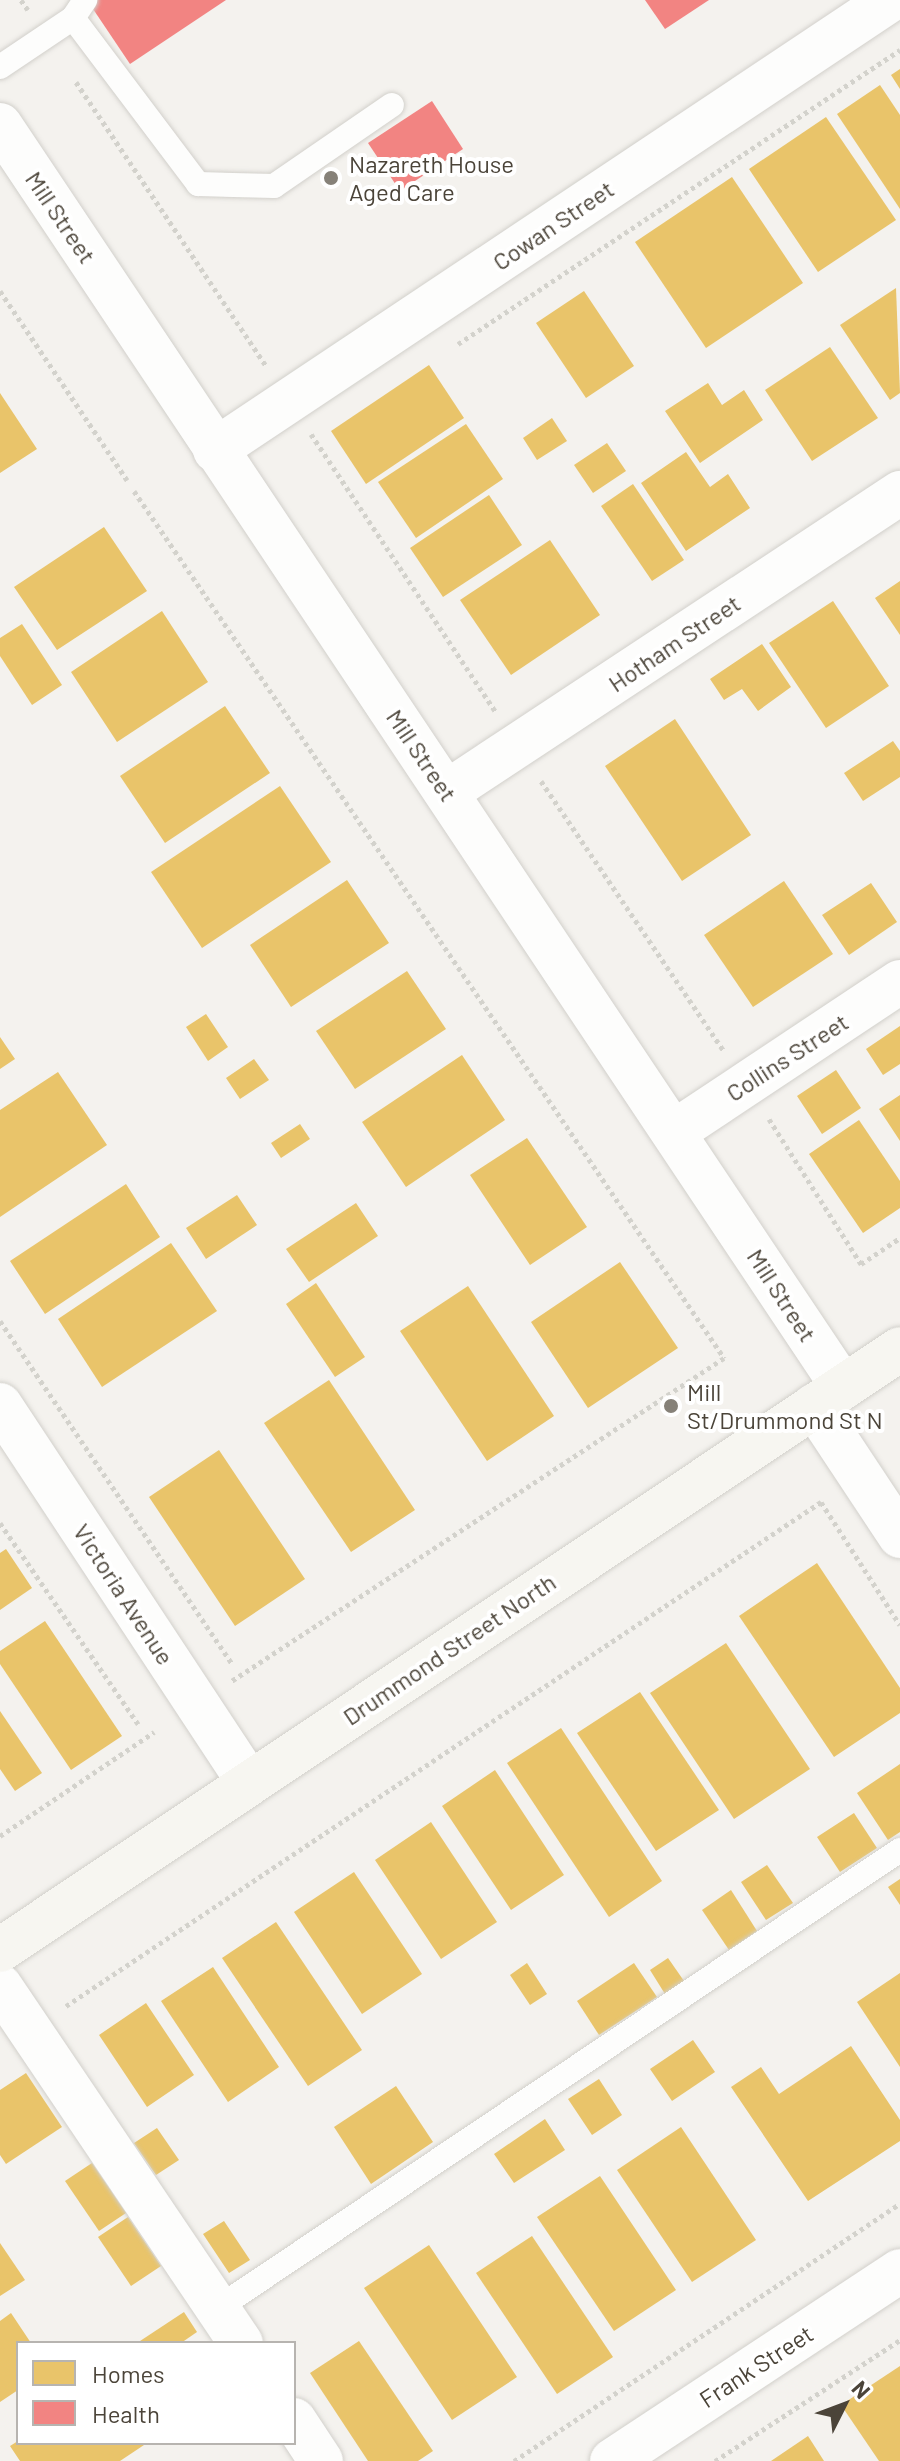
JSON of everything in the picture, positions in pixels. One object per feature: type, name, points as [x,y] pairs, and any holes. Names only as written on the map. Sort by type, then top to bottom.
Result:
[{"type":"main road","name":"Drummond Street North","points":[[0,1950],[900,1349]]},
{"type":"street","name":"Cowan Street","points":[[215,450],[890,0]]},
{"type":"street","name":"Mill Street","points":[[0,125],[674,1132],[828,1396],[900,1536]]},
{"type":"street","name":"Hotham Street","points":[[447,792],[900,493]]},
{"type":"street","name":"Collins Street","points":[[674,1132],[900,982]]},
{"type":"street","name":"Victoria Avenue","points":[[0,1405],[249,1782]]},
{"type":"street","points":[[0,1986],[230,2325]]},
{"type":"street","name":"Frank Street","points":[[612,2461],[900,2271]]},
{"type":"street","points":[[296,2423],[321,2461]]},
{"type":"lane","points":[[0,67],[46,37],[79,9],[198,184],[274,186],[392,105]]},
{"type":"lane","points":[[230,2325],[900,1850]]},
{"type":"path","points":[[21,0],[747,1084],[861,1264],[900,1238]]},
{"type":"path","points":[[0,291],[127,480]]},
{"type":"path","points":[[134,491],[724,1358],[230,1682]]},
{"type":"path","points":[[0,1321],[233,1665]]},
{"type":"path","points":[[29,2030],[821,1502],[900,1625]]},
{"type":"path","points":[[0,1523],[138,1724]]},
{"type":"path","points":[[0,1836],[154,1732]]},
{"type":"path","points":[[514,2461],[900,2204]]},
{"type":"path","points":[[715,2461],[900,2340]]},
{"type":"building: Homes","points":[[900,69],[900,89],[891,75]]},
{"type":"building: Homes","points":[[880,85],[900,115],[900,209],[837,114]]},
{"type":"building: Homes","points":[[826,117],[896,220],[818,272],[749,169]]},
{"type":"building: Homes","points":[[732,177],[803,283],[706,348],[635,242]]},
{"type":"building: Homes","points":[[896,288],[900,393],[890,400],[840,325]]},
{"type":"building: Homes","points":[[584,291],[634,366],[586,398],[536,323]]},
{"type":"building: Homes","points":[[830,347],[878,418],[812,461],[765,390]]},
{"type":"building: Homes","points":[[429,365],[464,418],[366,484],[331,431]]},
{"type":"building: Homes","points":[[708,383],[722,405],[744,390],[763,420],[700,463],[665,411]]},
{"type":"building: Homes","points":[[0,393],[37,449],[0,473]]},
{"type":"building: Homes","points":[[552,418],[567,441],[537,460],[523,438]]},
{"type":"building: Homes","points":[[466,424],[503,479],[416,538],[378,482]]},
{"type":"building: Homes","points":[[607,443],[626,471],[593,493],[574,465]]},
{"type":"building: Homes","points":[[686,452],[710,487],[728,474],[750,508],[686,551],[641,483]]},
{"type":"building: Homes","points":[[633,484],[684,560],[652,581],[601,506]]},
{"type":"building: Homes","points":[[489,495],[522,545],[443,597],[410,548]]},
{"type":"building: Homes","points":[[104,527],[147,591],[57,650],[14,587]]},
{"type":"building: Homes","points":[[550,540],[600,615],[511,675],[460,600]]},
{"type":"building: Homes","points":[[900,581],[900,635],[875,598]]},
{"type":"building: Homes","points":[[833,601],[889,686],[826,728],[769,643]]},
{"type":"building: Homes","points":[[162,611],[208,682],[117,742],[71,672]]},
{"type":"building: Homes","points":[[22,624],[62,685],[32,705],[0,656],[0,638]]},
{"type":"building: Homes","points":[[762,644],[791,687],[758,711],[742,689],[724,700],[710,679]]},
{"type":"building: Homes","points":[[225,706],[270,773],[165,843],[120,776]]},
{"type":"building: Homes","points":[[675,719],[751,835],[682,881],[605,766]]},
{"type":"building: Homes","points":[[893,741],[900,751],[900,777],[863,801],[844,773]]},
{"type":"building: Homes","points":[[280,786],[331,862],[202,948],[151,872]]},
{"type":"building: Homes","points":[[347,880],[389,943],[291,1007],[250,945]]},
{"type":"building: Homes","points":[[784,881],[833,954],[753,1007],[704,935]]},
{"type":"building: Homes","points":[[871,883],[897,922],[849,955],[822,915]]},
{"type":"building: Homes","points":[[407,971],[446,1029],[355,1089],[316,1031]]},
{"type":"building: Homes","points":[[206,1014],[228,1047],[208,1061],[186,1027]]},
{"type":"building: Homes","points":[[900,1026],[900,1064],[883,1075],[866,1049]]},
{"type":"building: Homes","points":[[0,1037],[15,1059],[0,1069]]},
{"type":"building: Homes","points":[[462,1055],[505,1120],[406,1187],[362,1122]]},
{"type":"building: Homes","points":[[254,1059],[269,1080],[240,1099],[226,1078]]},
{"type":"building: Homes","points":[[836,1070],[861,1108],[822,1134],[797,1096]]},
{"type":"building: Homes","points":[[58,1072],[107,1145],[0,1217],[0,1110]]},
{"type":"building: Homes","points":[[900,1095],[900,1141],[879,1109]]},
{"type":"building: Homes","points":[[859,1120],[900,1181],[900,1208],[863,1233],[809,1154]]},
{"type":"building: Homes","points":[[300,1124],[310,1139],[281,1158],[271,1143]]},
{"type":"building: Homes","points":[[527,1138],[587,1227],[530,1265],[470,1175]]},
{"type":"building: Homes","points":[[126,1184],[160,1237],[45,1314],[10,1261]]},
{"type":"building: Homes","points":[[237,1195],[257,1225],[206,1259],[186,1228]]},
{"type":"building: Homes","points":[[356,1203],[378,1236],[309,1282],[286,1249]]},
{"type":"building: Homes","points":[[171,1243],[217,1311],[102,1387],[58,1319]]},
{"type":"building: Homes","points":[[620,1262],[678,1348],[588,1408],[531,1322]]},
{"type":"building: Homes","points":[[316,1283],[365,1357],[335,1377],[286,1304]]},
{"type":"building: Homes","points":[[468,1286],[554,1416],[487,1461],[400,1331]]},
{"type":"building: Homes","points":[[329,1380],[415,1510],[351,1552],[264,1423]]},
{"type":"building: Homes","points":[[219,1450],[305,1579],[235,1626],[149,1497]]},
{"type":"building: Homes","points":[[6,1549],[32,1588],[0,1610],[0,1553]]},
{"type":"building: Homes","points":[[817,1563],[900,1688],[900,1713],[834,1757],[739,1616]]},
{"type":"building: Homes","points":[[45,1621],[122,1736],[71,1770],[0,1664],[0,1651]]},
{"type":"building: Homes","points":[[726,1643],[810,1769],[734,1819],[650,1693]]},
{"type":"building: Homes","points":[[640,1692],[719,1810],[656,1851],[577,1733]]},
{"type":"building: Homes","points":[[0,1711],[42,1773],[15,1791],[0,1769]]},
{"type":"building: Homes","points":[[561,1728],[662,1881],[609,1917],[507,1763]]},
{"type":"building: Homes","points":[[900,1764],[900,1832],[888,1840],[857,1793]]},
{"type":"building: Homes","points":[[495,1770],[564,1875],[511,1910],[442,1806]]},
{"type":"building: Homes","points":[[854,1813],[877,1848],[840,1872],[817,1837]]},
{"type":"building: Homes","points":[[431,1822],[497,1922],[441,1959],[375,1860]]},
{"type":"building: Homes","points":[[767,1865],[793,1903],[766,1920],[741,1882]]},
{"type":"building: Homes","points":[[354,1872],[422,1974],[362,2014],[294,1912]]},
{"type":"building: Homes","points":[[900,1879],[900,1905],[888,1887]]},
{"type":"building: Homes","points":[[731,1890],[757,1931],[729,1950],[702,1910]]},
{"type":"building: Homes","points":[[276,1922],[362,2050],[308,2086],[222,1958]]},
{"type":"building: Homes","points":[[668,1958],[684,1981],[665,1994],[650,1970]]},
{"type":"building: Homes","points":[[527,1963],[547,1994],[530,2005],[510,1975]]},
{"type":"building: Homes","points":[[634,1963],[657,1997],[599,2035],[577,2001]]},
{"type":"building: Homes","points":[[213,1967],[279,2067],[228,2102],[161,2001]]},
{"type":"building: Homes","points":[[900,1973],[900,2067],[857,2002]]},
{"type":"building: Homes","points":[[146,2003],[194,2075],[147,2107],[99,2035]]},
{"type":"building: Homes","points":[[693,2040],[715,2072],[672,2101],[650,2069]]},
{"type":"building: Homes","points":[[851,2046],[900,2120],[900,2141],[808,2201],[731,2087],[761,2067],[779,2094]]},
{"type":"building: Homes","points":[[26,2073],[62,2127],[6,2164],[0,2155],[0,2090]]},
{"type":"building: Homes","points":[[599,2079],[622,2115],[592,2135],[568,2099]]},
{"type":"building: Homes","points":[[396,2086],[433,2142],[371,2184],[334,2127]]},
{"type":"building: Homes","points":[[545,2119],[565,2150],[514,2183],[494,2154]]},
{"type":"building: Homes","points":[[681,2127],[756,2240],[692,2282],[617,2170]]},
{"type":"building: Homes","points":[[157,2128],[179,2160],[156,2175],[134,2143]]},
{"type":"building: Homes","points":[[92,2163],[126,2213],[99,2231],[65,2181]]},
{"type":"building: Homes","points":[[600,2176],[676,2290],[614,2331],[537,2217]]},
{"type":"building: Homes","points":[[128,2217],[161,2266],[131,2286],[98,2237]]},
{"type":"building: Homes","points":[[224,2221],[250,2260],[229,2273],[203,2234]]},
{"type":"building: Homes","points":[[532,2236],[613,2357],[557,2394],[476,2273]]},
{"type":"building: Homes","points":[[0,2243],[25,2280],[0,2296]]},
{"type":"building: Homes","points":[[429,2245],[517,2377],[452,2420],[364,2288]]},
{"type":"building: Homes","points":[[184,2312],[197,2332],[184,2341],[140,2341]]},
{"type":"building: Homes","points":[[11,2313],[30,2341],[16,2341],[16,2391],[0,2402],[0,2321]]},
{"type":"building: Homes","points":[[359,2341],[433,2451],[418,2461],[368,2461],[310,2373]]},
{"type":"building: Homes","points":[[900,2366],[900,2461],[879,2461],[841,2405]]},
{"type":"building: Homes","points":[[808,2436],[824,2461],[771,2461]]},
{"type":"building: Homes","points":[[16,2442],[16,2445],[144,2445],[120,2461],[20,2461],[10,2446]]},
{"type":"building: Health","points":[[94,0],[226,0],[130,64],[89,3]]},
{"type":"building: Health","points":[[645,0],[709,0],[665,29]]},
{"type":"building: Health","points":[[432,101],[463,149],[400,191],[368,143]]},
{"type":"place","name":"Nazareth House Aged Care","points":[[331,178]]},
{"type":"place","name":"Mill St/Drummond St N","points":[[671,1406]]}]
